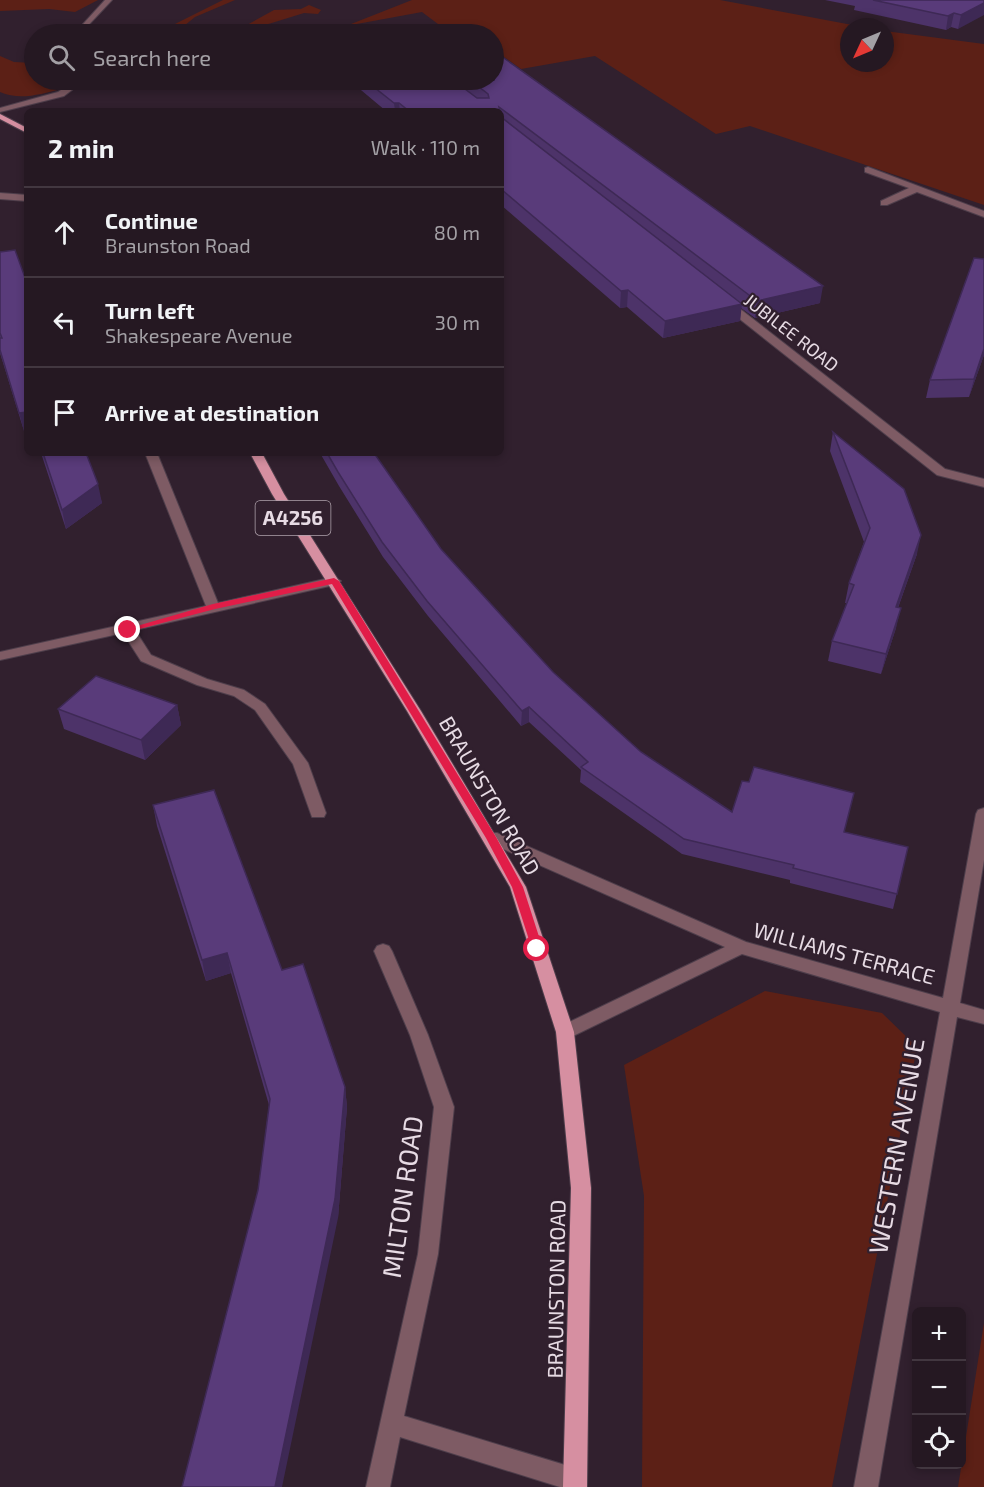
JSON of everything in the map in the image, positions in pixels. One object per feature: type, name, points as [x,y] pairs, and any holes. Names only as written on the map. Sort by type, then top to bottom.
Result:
[{"type":"main road","points":[[0,116],[24,129]]},
{"type":"main road","name":"BRAUNSTON ROAD","points":[[258,456],[278,495],[334,581],[491,837],[518,887],[565,1032],[581,1188],[575,1483]]},
{"type":"street","points":[[86,24],[109,0]]},
{"type":"street","points":[[0,110],[61,94],[67,90]]},
{"type":"street","points":[[868,170],[984,214]]},
{"type":"street","points":[[884,203],[917,188]]},
{"type":"street","points":[[0,196],[24,198]]},
{"type":"street","name":"JUBILEE ROAD","points":[[716,295],[941,472],[984,483]]},
{"type":"street","points":[[152,456],[213,607]]},
{"type":"street","points":[[0,656],[128,630],[213,607],[334,581]]},
{"type":"street","points":[[128,630],[146,658],[202,682],[239,693],[260,707],[300,763],[318,813]]},
{"type":"street","name":"WESTERN AVENUE","points":[[866,1487],[984,814]]},
{"type":"street","points":[[491,837],[741,946]]},
{"type":"street","name":"WILLIAMS TERRACE","points":[[565,1032],[741,946],[984,1017]]},
{"type":"street","name":"MILTON ROAD","points":[[378,1487],[428,1254],[444,1107],[419,1035],[382,951]]},
{"type":"street","points":[[390,1423],[575,1483]]},
{"type":"shaded area","points":[[0,0],[98,0],[75,12],[49,9],[0,11]]},
{"type":"shaded area","points":[[223,0],[235,0],[195,17],[186,24],[175,24]]},
{"type":"shaded area","points":[[412,0],[720,0],[840,23],[840,72],[894,72],[894,32],[984,44],[984,205],[750,126],[716,134],[595,56],[521,69],[504,57],[504,24],[438,24],[422,12],[351,24]]},
{"type":"shaded area","points":[[309,5],[321,10],[318,14],[304,13],[268,24],[249,24],[274,10],[301,9]]},
{"type":"shaded area","points":[[0,56],[14,62],[24,62],[24,90],[57,90],[23,96],[0,92]]},
{"type":"shaded area","points":[[765,991],[882,1013],[917,1047],[832,1487],[642,1487],[644,1196],[624,1065]]},
{"type":"shaded area","points":[[984,1323],[984,1487],[958,1487],[961,1469],[966,1469],[966,1437]]},
{"type":"building","points":[[873,0],[984,0],[984,3],[961,15],[954,13],[948,16]]},
{"type":"building","points":[[504,58],[823,286],[757,301],[504,111],[504,108],[405,108],[399,103],[394,103],[378,90],[466,90],[477,98],[489,98],[483,90],[504,90]]},
{"type":"building","points":[[504,119],[742,304],[665,321],[628,290],[621,291],[504,192]]},
{"type":"building","points":[[15,250],[24,275],[24,412],[19,413],[0,350],[0,338],[2,338],[0,333],[0,252]]},
{"type":"building","points":[[974,258],[984,259],[984,349],[974,379],[930,380]]},
{"type":"building","points":[[833,432],[904,489],[921,535],[896,607],[901,608],[886,654],[832,641],[854,585],[849,583],[870,528]]},
{"type":"building","points":[[44,456],[87,456],[98,484],[62,510]]},
{"type":"building","points":[[329,456],[376,456],[441,549],[553,672],[641,752],[732,812],[742,781],[749,782],[754,767],[854,793],[844,832],[908,847],[897,894],[793,868],[794,865],[684,839],[581,767],[588,762],[529,707],[522,711],[427,601],[382,542]]},
{"type":"building","points":[[96,676],[177,705],[141,740],[58,709]]},
{"type":"building","points":[[214,790],[282,970],[303,964],[345,1087],[335,1199],[275,1487],[182,1487],[258,1190],[270,1099],[227,953],[202,960],[153,805]]},
{"type":"route","points":[[128,630],[213,607],[334,581],[491,837],[518,887],[537,949]]}]
